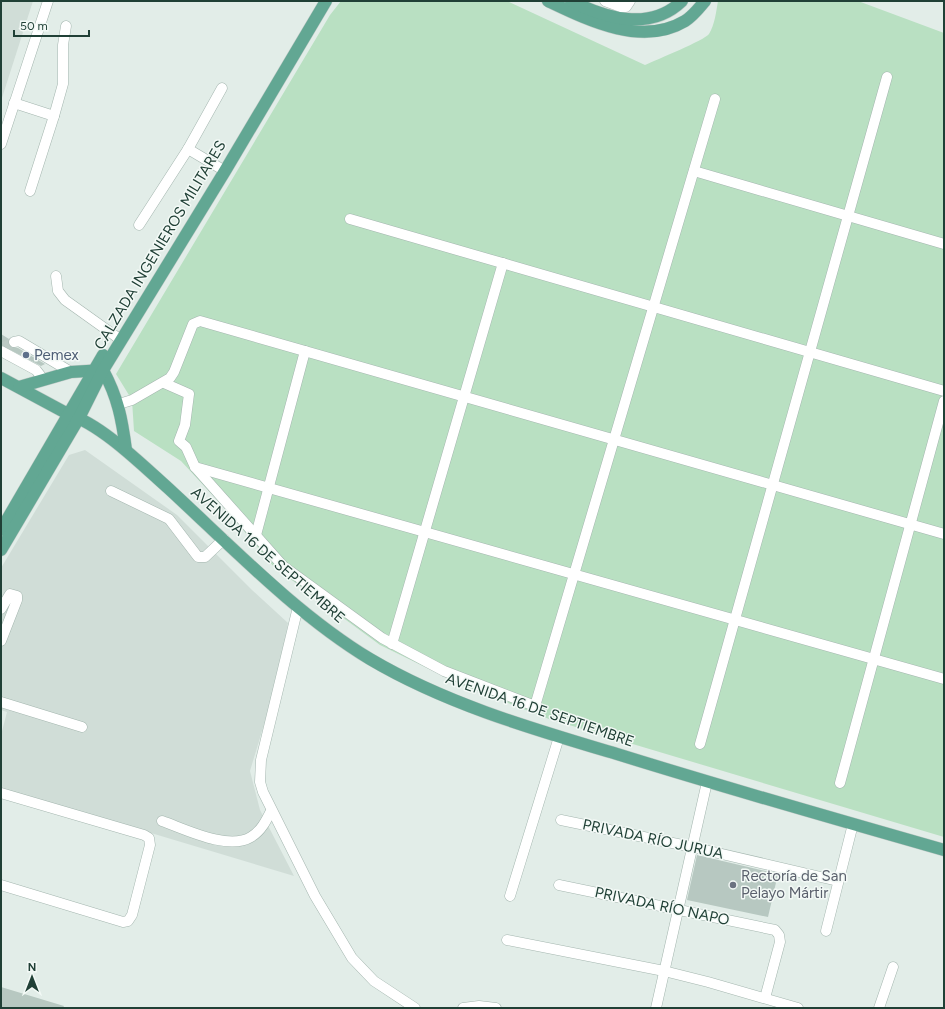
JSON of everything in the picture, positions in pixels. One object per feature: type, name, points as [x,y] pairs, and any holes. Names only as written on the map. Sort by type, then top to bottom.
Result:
[{"type":"main road","name":"CALZADA INGENIEROS MILITARES","points":[[222,169],[317,1]]},
{"type":"main road","name":"CALZADA INGENIEROS MILITARES","points":[[1,550],[97,370],[326,1]]},
{"type":"main road","points":[[548,1],[576,14],[606,25],[632,31],[652,31],[670,27],[686,21],[705,1]]},
{"type":"main road","points":[[571,1],[592,11],[614,18],[639,20],[666,12],[682,1]]},
{"type":"main road","points":[[19,387],[40,374],[97,370],[113,389],[119,404],[126,450]]},
{"type":"main road","name":"AVENIDA 16 DE SEPTIEMBRE","points":[[1,378],[73,416],[126,450],[298,607],[337,637],[393,672],[465,705],[560,737],[707,782],[944,850]]},
{"type":"main road","name":"CALZADA INGENIEROS MILITARES","points":[[1,530],[73,416]]},
{"type":"street","points":[[1,144],[48,1]]},
{"type":"street","points":[[606,1],[621,7],[626,7],[630,1]]},
{"type":"street","points":[[30,191],[63,84],[63,45],[66,26]]},
{"type":"street","points":[[700,744],[887,77]]},
{"type":"street","points":[[139,225],[188,149],[222,88]]},
{"type":"street","points":[[164,383],[188,394],[185,425],[179,441],[186,447],[195,467],[283,566],[392,644],[444,671],[535,706],[715,99]]},
{"type":"street","points":[[14,102],[54,116]]},
{"type":"street","points":[[188,149],[222,169]]},
{"type":"street","points":[[694,171],[944,244]]},
{"type":"street","points":[[350,219],[944,391]]},
{"type":"street","points":[[392,644],[503,263]]},
{"type":"street","points":[[56,276],[58,291],[65,300],[118,338]]},
{"type":"street","points":[[119,404],[132,400],[164,383],[174,372],[193,324],[200,321],[944,534]]},
{"type":"street","points":[[14,342],[20,341],[71,372]]},
{"type":"street","points":[[2,349],[40,374],[54,362]]},
{"type":"street","points":[[256,535],[305,351]]},
{"type":"street","points":[[840,783],[944,401]]},
{"type":"street","points":[[195,467],[944,679]]},
{"type":"street","points":[[111,491],[169,519],[198,557],[205,557],[224,539]]},
{"type":"street","points":[[1,609],[10,594],[16,596],[17,600],[1,641]]},
{"type":"street","points":[[298,607],[261,760],[260,782],[271,811],[315,896],[352,958],[374,981],[415,1008]]},
{"type":"street","points":[[1,702],[82,727]]},
{"type":"street","points":[[510,896],[560,737]]},
{"type":"street","points":[[656,1008],[677,908],[707,782]]},
{"type":"street","points":[[1,793],[144,835],[149,838],[150,845],[132,915],[128,921],[123,922],[1,885]]},
{"type":"street","points":[[162,821],[210,838],[237,841],[250,838],[260,830],[271,811]]},
{"type":"street","name":"PRIVADA RÍO JURUA","points":[[561,820],[692,847],[838,881]]},
{"type":"street","points":[[826,931],[853,824]]},
{"type":"street","name":"PRIVADA RÍO NAPO","points":[[559,885],[677,908],[775,930],[779,935],[780,942],[765,998]]},
{"type":"street","points":[[507,940],[664,971],[798,1008]]},
{"type":"street","points":[[879,1008],[893,967]]},
{"type":"street","points":[[463,1008],[479,1006],[496,1008]]},
{"type":"shaded area","points":[[1,1],[33,1],[1,101]]},
{"type":"shaded area","points":[[85,450],[177,515],[252,590],[288,623],[280,671],[250,771],[260,810],[294,876],[1,788],[1,735],[7,712],[1,710],[1,568],[69,455]]},
{"type":"green space","points":[[341,1],[507,1],[645,65],[706,37],[709,34],[714,22],[718,1],[858,1],[944,33],[944,837],[549,719],[462,685],[380,645],[274,567],[229,513],[181,461],[134,431],[132,400],[116,374],[330,15]]},
{"type":"building","points":[[1,334],[9,339],[9,347],[18,348],[45,364],[41,366],[1,345]]},
{"type":"building","name":"Rectoría de San Pelayo Mártir","points":[[697,855],[778,874],[768,917],[687,900]]},
{"type":"building","points":[[1,987],[64,1006],[63,1008],[1,1008]]},
{"type":"tunnel","points":[[4,347],[14,342]]},
{"type":"place","name":"Pemex","points":[[26,355]]},
{"type":"place","name":"Rectoría de San Pelayo Mártir","points":[[733,885]]}]
